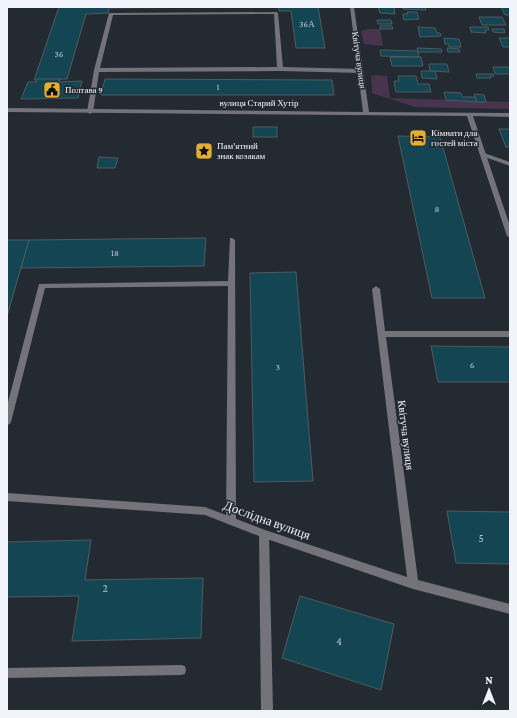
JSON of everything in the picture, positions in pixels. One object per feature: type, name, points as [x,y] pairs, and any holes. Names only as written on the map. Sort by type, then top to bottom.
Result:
[{"type":"street","name":"Квітуча вулиця","points":[[352,7],[366,113]]},
{"type":"street","points":[[90,112],[97,70],[111,14],[276,13],[280,69]]},
{"type":"street","points":[[97,70],[280,69],[361,71]]},
{"type":"street","name":"вулиця Старий Хутір","points":[[7,110],[510,115]]},
{"type":"street","points":[[469,114],[510,236]]},
{"type":"street","points":[[484,155],[510,164]]},
{"type":"street","points":[[231,521],[232,240]]},
{"type":"street","points":[[7,422],[42,286],[232,283]]},
{"type":"street","name":"Квітуча вулиця","points":[[376,289],[413,584]]},
{"type":"street","points":[[382,334],[510,334]]},
{"type":"street","name":"Дослідна вулиця","points":[[7,497],[204,511],[264,534],[413,584],[510,609]]},
{"type":"street","points":[[264,534],[267,711]]},
{"type":"street","points":[[7,673],[181,670]]},
{"type":"shaded area","points":[[368,29],[380,29],[383,46],[364,44],[361,31]]},
{"type":"shaded area","points":[[371,76],[387,76],[390,98],[510,102],[510,109],[415,107],[372,93]]},
{"type":"building","points":[[59,7],[221,7],[109,8],[108,13],[86,14],[67,79],[34,80]]},
{"type":"building","points":[[279,7],[318,7],[325,48],[296,48],[291,11],[279,11]]},
{"type":"building","points":[[378,7],[394,7],[395,14],[380,13]]},
{"type":"building","points":[[402,7],[425,7],[426,10],[403,9]]},
{"type":"building","points":[[501,7],[510,7],[510,15],[505,15]]},
{"type":"building","points":[[407,12],[417,12],[419,19],[404,20],[403,14],[408,14]]},
{"type":"building","points":[[479,17],[502,17],[506,25],[482,25]]},
{"type":"building","points":[[377,20],[391,20],[392,24],[378,24]]},
{"type":"building","points":[[380,26],[392,26],[393,29],[380,29]]},
{"type":"building","points":[[418,27],[435,28],[437,33],[440,33],[441,36],[420,37]]},
{"type":"building","points":[[470,27],[488,27],[489,30],[485,30],[486,33],[471,32]]},
{"type":"building","points":[[492,29],[504,29],[505,33],[493,32]]},
{"type":"building","points":[[444,38],[459,39],[461,47],[449,47],[449,44],[445,44]]},
{"type":"building","points":[[499,38],[510,38],[510,47],[503,47]]},
{"type":"building","points":[[417,48],[441,49],[442,52],[418,52]]},
{"type":"building","points":[[447,48],[459,49],[460,52],[448,52]]},
{"type":"building","points":[[380,50],[418,51],[419,57],[381,56]]},
{"type":"building","points":[[390,57],[421,57],[423,66],[392,66]]},
{"type":"building","points":[[429,64],[447,64],[449,72],[430,71]]},
{"type":"building","points":[[493,67],[510,67],[510,74],[495,74]]},
{"type":"building","points":[[421,71],[435,71],[437,79],[422,78]]},
{"type":"building","points":[[476,74],[493,74],[494,76],[490,76],[491,78],[477,78]]},
{"type":"building","points":[[398,76],[416,76],[418,84],[429,84],[431,92],[396,92],[394,81],[399,81]]},
{"type":"building","name":"Полтава 9","points":[[37,79],[60,79],[59,82],[82,81],[78,98],[21,99],[28,82],[36,82]]},
{"type":"building","points":[[105,79],[332,80],[334,95],[101,95]]},
{"type":"building","points":[[444,92],[461,93],[462,97],[475,97],[477,102],[446,100]]},
{"type":"building","points":[[474,94],[484,95],[486,102],[477,102]]},
{"type":"building","points":[[253,127],[277,127],[277,137],[253,137]]},
{"type":"building","points":[[499,129],[510,129],[510,147],[506,147]]},
{"type":"building","points":[[398,136],[440,137],[485,298],[432,298]]},
{"type":"building","points":[[99,157],[118,158],[115,168],[97,168]]},
{"type":"building","points":[[206,238],[204,266],[21,268],[29,240]]},
{"type":"building","points":[[7,240],[29,240],[7,316]]},
{"type":"building","points":[[296,272],[313,481],[254,482],[250,273]]},
{"type":"building","points":[[431,346],[510,347],[510,382],[438,382]]},
{"type":"building","points":[[447,511],[510,512],[510,564],[456,563]]},
{"type":"building","points":[[91,540],[85,580],[203,578],[201,638],[72,641],[79,596],[7,597],[7,542]]},
{"type":"building","points":[[300,596],[394,624],[381,690],[282,658]]},
{"type":"place","name":"Полтава 9","points":[[52,90]]},
{"type":"place","name":"Кімнати для гостей міста","points":[[418,138]]},
{"type":"place","name":"Пам'ятний знак козакам","points":[[204,151]]}]
